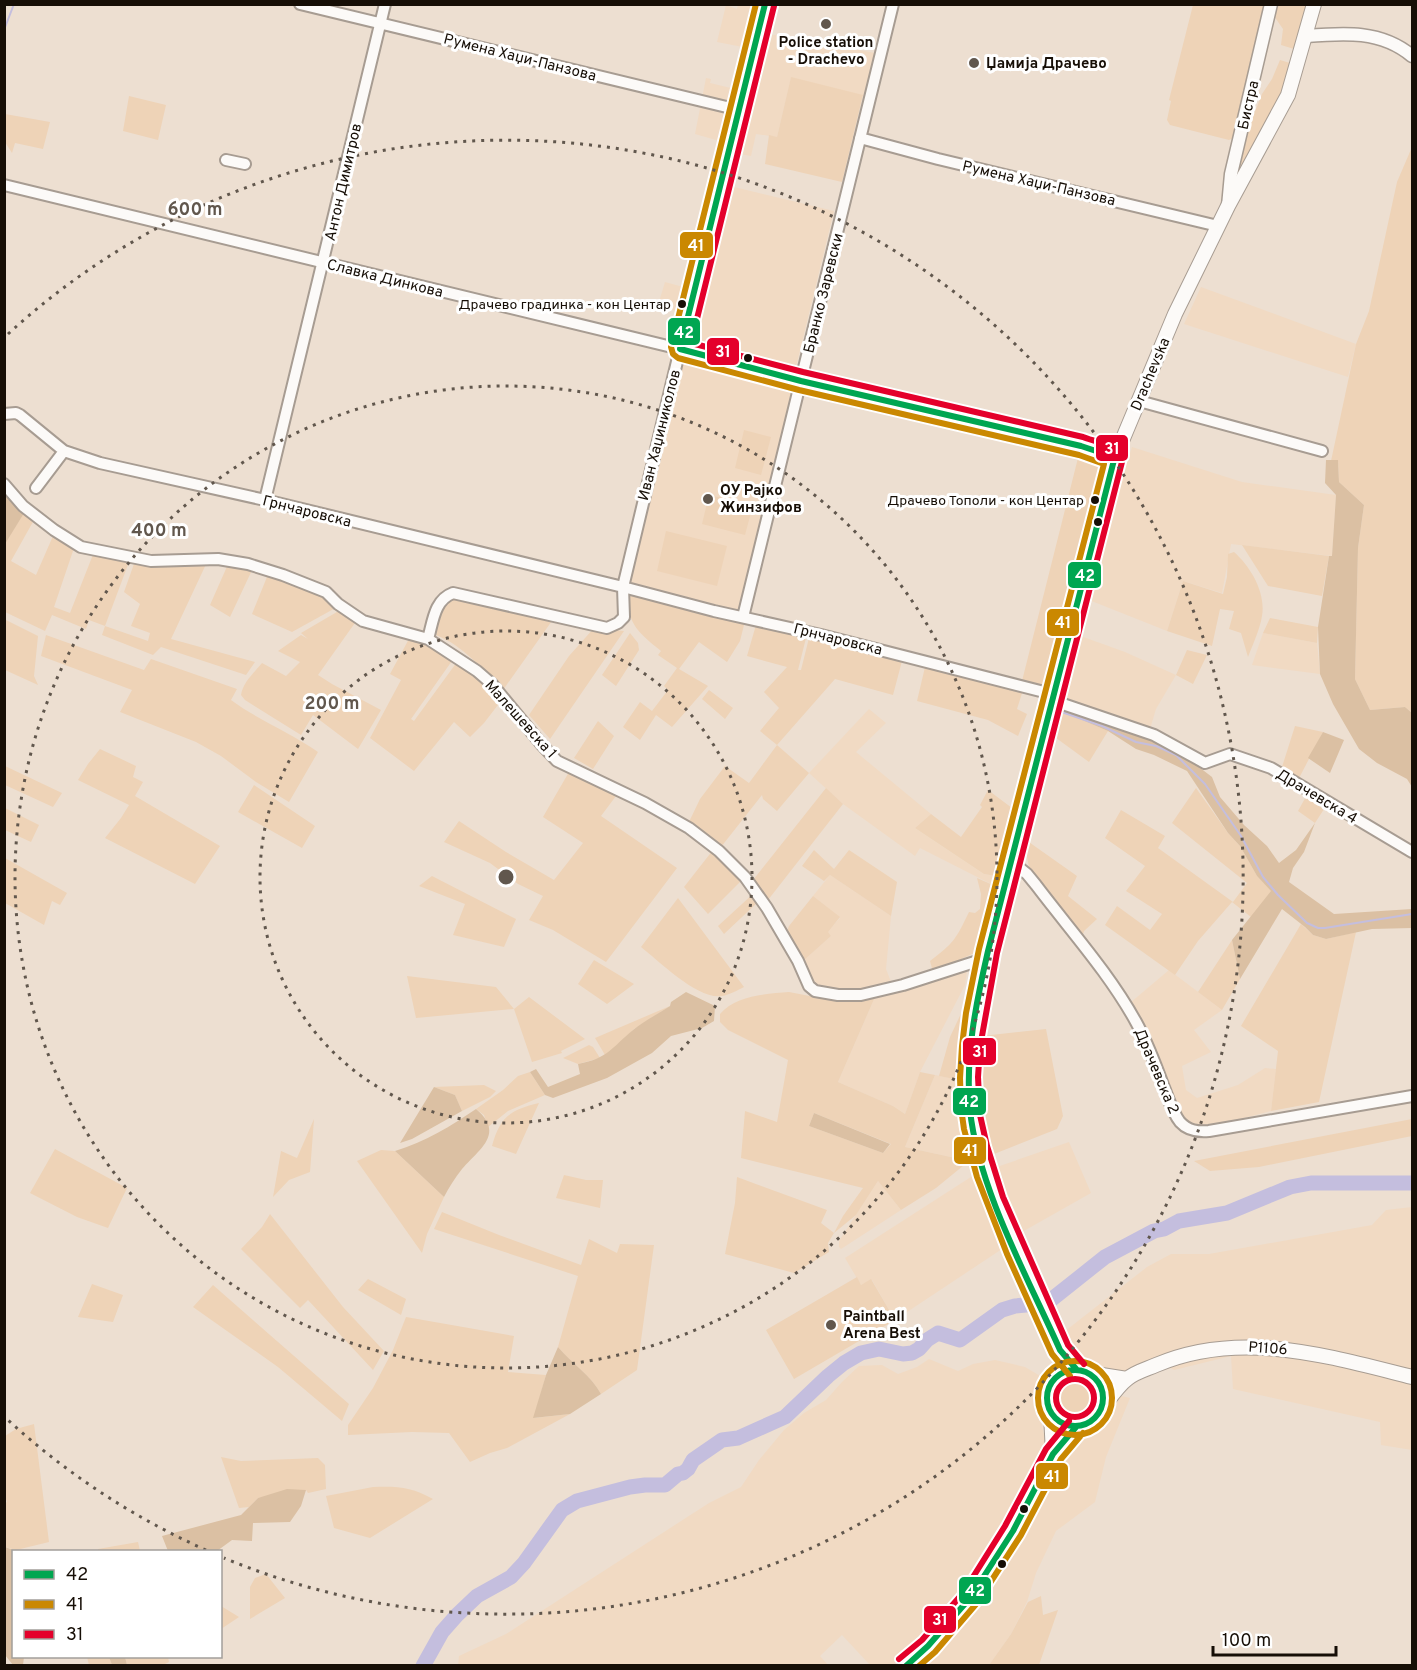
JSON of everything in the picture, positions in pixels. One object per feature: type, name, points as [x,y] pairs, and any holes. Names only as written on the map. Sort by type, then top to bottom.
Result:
[{"type":"main road","name":"Drachevska","points":[[1083,1371],[1060,1350],[1012,1242],[983,1167],[970,1109],[971,1053],[978,1002],[1011,861],[1098,519],[1108,457],[1139,401],[1175,314],[1218,226],[1288,95],[1314,4]]},
{"type":"main road","name":"P1106","points":[[1127,1379],[1176,1356],[1230,1346],[1263,1347],[1324,1355],[1413,1377]]},
{"type":"main road","name":"Drachevska","points":[[1058,1375],[1060,1350]]},
{"type":"main road","points":[[1053,1454],[1051,1414],[1047,1393],[1053,1380],[1067,1371],[1083,1371],[1127,1379]]},
{"type":"main road","points":[[1083,1371],[1097,1380],[1102,1390],[1102,1407]]},
{"type":"main road","points":[[905,1665],[928,1646],[970,1598],[1013,1531],[1053,1454],[1076,1427],[1093,1421],[1102,1407],[1127,1379]]},
{"type":"main road","points":[[1051,1414],[1059,1422],[1076,1427]]},
{"type":"street","name":"Румена Хаџи-Панзова","points":[[300,4],[739,110]]},
{"type":"street","name":"Антон Димитров","points":[[265,500],[385,4]]},
{"type":"street","name":"Иван Хаџиниколов","points":[[623,587],[765,4]]},
{"type":"street","name":"Бранко Заревски","points":[[743,617],[893,4]]},
{"type":"street","name":"Бистра","points":[[1228,206],[1231,174],[1271,4]]},
{"type":"street","points":[[1306,36],[1349,33],[1369,36],[1400,47],[1413,56]]},
{"type":"street","name":"Румена Хаџи-Панзова","points":[[860,138],[1218,226]]},
{"type":"street","points":[[226,160],[245,164]]},
{"type":"street","name":"Славка Динкова","points":[[4,185],[680,349],[801,381],[1081,446],[1108,457]]},
{"type":"street","points":[[1139,401],[1322,451]]},
{"type":"street","name":"Грнчаровска","points":[[4,414],[20,415],[64,452],[100,463],[265,500],[623,587],[1052,697]]},
{"type":"street","points":[[36,488],[64,452]]},
{"type":"street","name":"Малешевска 1","points":[[4,484],[23,506],[81,547],[151,561],[218,559],[248,564],[326,592],[338,604],[363,621],[428,639],[477,671],[492,684],[557,761],[645,803],[688,828],[719,851],[745,877],[767,908],[784,935],[812,990],[838,995],[861,995],[903,985],[987,958]]},
{"type":"street","points":[[428,639],[439,602],[450,594],[607,627],[618,623],[624,617],[623,587]]},
{"type":"street","name":"Драчевска 4","points":[[1052,697],[1154,735],[1204,763],[1230,754],[1271,768],[1413,852]]},
{"type":"street","name":"Драчевска 2","points":[[1011,861],[1036,885],[1109,980],[1136,1020],[1171,1106],[1186,1128],[1201,1132],[1209,1131],[1413,1096]]},
{"type":"shaded area","points":[[726,5],[737,9],[738,5],[765,5],[758,32],[881,54],[870,98],[791,78],[777,137],[756,134],[751,156],[728,152],[730,144],[695,134],[706,78],[711,79],[710,83],[743,91],[753,49],[717,42]]},
{"type":"shaded area","points":[[1193,5],[1265,5],[1235,137],[1229,140],[1170,125],[1167,120],[1171,101],[1169,100]]},
{"type":"shaded area","points":[[1275,5],[1308,5],[1305,25],[1294,49],[1281,45],[1283,29],[1274,16]]},
{"type":"shaded area","points":[[1280,60],[1290,63],[1283,91],[1234,186],[1248,129],[1262,94],[1272,79]]},
{"type":"shaded area","points":[[791,77],[863,95],[842,182],[765,164],[769,135],[777,137]]},
{"type":"shaded area","points":[[129,96],[166,105],[158,140],[123,131]]},
{"type":"shaded area","points":[[5,114],[50,122],[43,149],[15,143],[12,153],[5,142]]},
{"type":"shaded area","points":[[1412,147],[1412,713],[1405,707],[1370,710],[1355,679],[1358,548],[1364,505],[1339,482],[1338,460],[1331,461],[1356,344],[1369,311],[1397,182]]},
{"type":"shaded area","points":[[726,185],[834,211],[795,371],[687,344]]},
{"type":"shaded area","points":[[665,282],[694,290],[688,315],[658,305]]},
{"type":"shaded area","points":[[1201,287],[1356,344],[1348,377],[1184,324]]},
{"type":"shaded area","name":"ОУ Рајко Жинзифов","points":[[684,359],[794,387],[738,614],[628,587]]},
{"type":"shaded area","points":[[744,430],[771,437],[761,475],[735,468]]},
{"type":"shaded area","points":[[1081,446],[1114,460],[1052,694],[1021,685]]},
{"type":"shaded area","points":[[1132,447],[1242,482],[1336,495],[1332,556],[1231,544],[1222,593],[1183,581],[1167,631],[1084,598]]},
{"type":"shaded area","points":[[1326,460],[1338,460],[1339,482],[1364,505],[1358,548],[1355,679],[1370,710],[1405,707],[1412,713],[1412,787],[1407,779],[1377,763],[1359,749],[1333,704],[1320,674],[1318,627],[1329,556],[1332,556],[1336,495],[1325,483]]},
{"type":"shaded area","points":[[8,490],[26,510],[5,544],[5,494]]},
{"type":"shaded area","points":[[709,495],[753,505],[745,535],[702,524]]},
{"type":"shaded area","points":[[26,510],[34,520],[11,561],[36,575],[53,536],[74,548],[54,607],[70,613],[94,552],[129,562],[105,626],[89,620],[86,629],[52,615],[45,631],[5,612],[4,544]]},
{"type":"shaded area","points":[[666,531],[727,546],[717,586],[657,571]]},
{"type":"shaded area","points":[[1242,545],[1329,556],[1322,596],[1268,586]]},
{"type":"shaded area","points":[[1234,552],[1256,581],[1262,598],[1261,621],[1248,657],[1241,633],[1229,629],[1234,611],[1220,609],[1212,646],[1167,631],[1183,581],[1223,594],[1227,577],[1228,554]]},
{"type":"shaded area","points":[[208,560],[171,639],[255,662],[246,675],[161,647],[153,655],[102,635],[105,626],[148,641],[150,633],[131,626],[140,604],[124,592],[135,561]]},
{"type":"shaded area","points":[[229,562],[253,568],[230,617],[210,605]]},
{"type":"shaded area","points":[[269,572],[326,595],[339,606],[292,632],[252,614]]},
{"type":"shaded area","points":[[626,594],[720,618],[745,621],[740,641],[727,662],[699,642],[679,669],[708,686],[672,727],[656,715],[640,740],[623,727],[640,702],[652,711],[668,690],[664,686],[677,668],[658,655],[661,651],[636,627],[627,605]]},
{"type":"shaded area","points":[[447,597],[464,597],[554,618],[503,690],[464,652],[436,635],[440,606]]},
{"type":"shaded area","points":[[342,609],[357,620],[318,675],[381,710],[358,749],[313,715],[301,735],[245,700],[241,695],[246,682],[262,663],[286,676],[300,662],[278,651],[301,635],[308,639],[301,633]]},
{"type":"shaded area","points":[[1270,618],[1318,627],[1317,643],[1263,633]]},
{"type":"shaded area","points":[[4,619],[38,636],[34,676],[38,685],[5,670]]},
{"type":"shaded area","points":[[756,625],[806,638],[798,670],[801,670],[809,638],[902,661],[893,695],[835,679],[777,745],[760,731],[779,708],[764,692],[787,667],[747,656]]},
{"type":"shaded area","points":[[594,628],[624,631],[550,739],[529,715],[569,656]]},
{"type":"shaded area","points":[[630,633],[638,643],[639,650],[616,686],[602,675]]},
{"type":"shaded area","points":[[1263,633],[1317,643],[1320,674],[1252,665]]},
{"type":"shaded area","points":[[1075,634],[1125,652],[1176,675],[1156,709],[1147,739],[1054,706]]},
{"type":"shaded area","points":[[46,635],[144,670],[151,659],[237,689],[231,700],[318,752],[289,802],[196,742],[120,712],[132,690],[41,656]]},
{"type":"shaded area","points":[[410,637],[442,649],[454,658],[411,719],[414,721],[457,662],[501,701],[470,737],[454,722],[414,771],[370,738],[401,680],[390,674]]},
{"type":"shaded area","points":[[1187,650],[1207,655],[1193,684],[1176,675]]},
{"type":"shaded area","points":[[925,667],[1023,690],[1017,709],[1027,714],[1018,736],[988,720],[917,701]]},
{"type":"shaded area","points":[[709,690],[733,708],[725,719],[702,699]]},
{"type":"shaded area","points":[[1060,707],[1178,751],[1212,777],[1220,797],[1244,825],[1267,846],[1279,863],[1296,850],[1315,823],[1304,852],[1293,868],[1289,882],[1334,914],[1412,909],[1412,928],[1372,929],[1326,939],[1313,935],[1282,909],[1240,979],[1232,940],[1271,891],[1257,876],[1240,846],[1228,833],[1187,771],[1136,749],[1108,731],[1056,709]]},
{"type":"shaded area","points":[[869,709],[886,723],[856,752],[931,814],[915,828],[984,874],[996,876],[995,886],[920,848],[915,856],[843,804],[809,773]]},
{"type":"shaded area","points":[[1056,709],[1108,731],[1089,762],[1052,735]]},
{"type":"shaded area","points":[[598,721],[614,736],[593,769],[574,758]]},
{"type":"shaded area","points":[[1295,726],[1323,732],[1297,782],[1283,771],[1282,767]]},
{"type":"shaded area","points":[[1323,732],[1344,740],[1330,773],[1308,758]]},
{"type":"shaded area","points":[[777,745],[809,773],[777,811],[763,799],[762,795],[721,847],[688,824],[700,799],[725,766],[749,783]]},
{"type":"shaded area","points":[[100,749],[136,766],[133,777],[143,782],[135,796],[220,846],[195,884],[105,838],[129,805],[78,780]]},
{"type":"shaded area","points":[[4,766],[62,793],[53,807],[5,785]]},
{"type":"shaded area","points":[[569,772],[619,792],[601,816],[677,868],[606,962],[553,930],[529,920],[543,896],[518,884],[490,863],[444,842],[459,821],[554,880],[583,843],[543,817]]},
{"type":"shaded area","points":[[254,785],[315,826],[302,848],[238,812]]},
{"type":"shaded area","points":[[826,788],[843,804],[768,900],[753,880]]},
{"type":"shaded area","points":[[1196,788],[1240,846],[1257,876],[1272,891],[1251,917],[1232,902],[1198,941],[1175,975],[1105,925],[1117,906],[1150,930],[1162,914],[1126,891],[1145,866],[1105,838],[1121,810],[1165,836],[1158,848],[1233,902],[1247,883],[1172,823]]},
{"type":"shaded area","points":[[988,790],[1016,811],[996,876],[984,874],[915,828],[931,814],[961,837],[982,807],[980,805]]},
{"type":"shaded area","points":[[1308,793],[1326,806],[1315,823],[1298,811]]},
{"type":"shaded area","points":[[5,808],[39,825],[31,842],[5,830]]},
{"type":"shaded area","points":[[1026,840],[1077,876],[1068,896],[1097,919],[1084,931],[1082,938],[1029,867]]},
{"type":"shaded area","points":[[713,850],[743,879],[708,914],[684,887]]},
{"type":"shaded area","points":[[814,850],[834,869],[849,850],[897,882],[891,916],[830,875],[824,881],[802,866]]},
{"type":"shaded area","points":[[5,858],[67,893],[60,905],[52,901],[44,925],[5,903]]},
{"type":"shaded area","points":[[830,875],[891,916],[886,969],[893,987],[861,995],[814,986],[802,962],[831,936],[827,932],[840,918],[813,896]]},
{"type":"shaded area","points":[[432,876],[516,919],[504,947],[453,935],[465,904],[419,886]]},
{"type":"shaded area","points":[[977,878],[995,886],[998,892],[983,949],[933,972],[930,961],[954,940],[969,912],[975,913],[980,909],[981,894]]},
{"type":"shaded area","points":[[754,893],[759,901],[724,934],[718,926]]},
{"type":"shaded area","points":[[813,896],[840,917],[828,932],[831,936],[802,962],[787,931]]},
{"type":"shaded area","points":[[678,898],[744,987],[730,994],[712,996],[680,979],[641,947]]},
{"type":"shaded area","points":[[1301,924],[1313,935],[1326,939],[1356,932],[1319,1102],[1271,1111],[1278,1051],[1241,1026]]},
{"type":"shaded area","points":[[1232,940],[1240,979],[1222,1010],[1198,992]]},
{"type":"shaded area","points":[[594,960],[634,984],[607,1004],[578,984]]},
{"type":"shaded area","points":[[961,970],[967,971],[965,985],[920,1072],[905,1114],[893,1106],[838,1082],[875,997],[935,981]]},
{"type":"shaded area","points":[[977,970],[966,1028],[963,1079],[939,1076],[950,1037],[965,1005],[972,972]]},
{"type":"shaded area","points":[[1169,970],[1222,1010],[1194,1030],[1211,1052],[1182,1066],[1186,1090],[1197,1098],[1238,1085],[1265,1068],[1276,1069],[1271,1111],[1217,1125],[1195,1127],[1185,1123],[1172,1098],[1146,1029],[1130,1003]]},
{"type":"shaded area","points":[[407,976],[496,987],[514,1009],[416,1018]]},
{"type":"shaded area","points":[[686,992],[715,1006],[714,1021],[702,1028],[671,1036],[652,1053],[607,1078],[553,1098],[545,1095],[530,1072],[536,1069],[548,1087],[580,1074],[578,1064],[597,1059],[609,1052],[637,1027],[670,1006],[671,1002]]},
{"type":"shaded area","points":[[789,992],[820,998],[875,997],[838,1082],[893,1106],[905,1114],[920,1072],[935,1075],[905,1147],[969,1161],[936,1188],[901,1210],[878,1181],[856,1215],[834,1233],[863,1188],[741,1158],[745,1111],[777,1122],[788,1060],[728,1030],[720,1022],[720,1014],[743,999]],"holes":[[[814,1113],[891,1144],[883,1153],[809,1126]]]},
{"type":"shaded area","points":[[529,997],[585,1039],[561,1051],[562,1053],[532,1062],[514,1009]]},
{"type":"shaded area","points":[[670,1006],[634,1029],[605,1055],[595,1038]]},
{"type":"shaded area","points":[[1046,1029],[1063,1116],[1057,1129],[989,1156],[980,1048],[982,1036]]},
{"type":"shaded area","points":[[589,1045],[600,1058],[578,1064],[563,1058]]},
{"type":"shaded area","points":[[530,1072],[545,1095],[508,1111],[488,1127],[484,1115],[476,1109],[518,1076]]},
{"type":"shaded area","points":[[935,1075],[959,1080],[969,1161],[905,1147]]},
{"type":"shaded area","points":[[484,1085],[496,1091],[490,1097],[462,1111],[455,1095],[434,1087]]},
{"type":"shaded area","points":[[434,1087],[455,1095],[462,1111],[412,1139],[400,1143]]},
{"type":"shaded area","points":[[539,1103],[516,1154],[492,1146],[499,1128],[508,1116]]},
{"type":"shaded area","points":[[476,1109],[485,1118],[489,1126],[489,1134],[444,1197],[395,1151],[437,1133]]},
{"type":"shaded area","points":[[814,1113],[890,1144],[883,1153],[809,1126]]},
{"type":"shaded area","points":[[314,1119],[310,1172],[289,1180],[273,1197],[281,1151],[297,1158]]},
{"type":"shaded area","points":[[1412,1119],[1412,1136],[1259,1167],[1210,1171],[1194,1161]]},
{"type":"shaded area","points":[[1069,1142],[1091,1193],[1022,1232],[994,1168]]},
{"type":"shaded area","points":[[55,1149],[127,1188],[108,1228],[77,1217],[30,1193]]},
{"type":"shaded area","points":[[381,1150],[395,1151],[444,1197],[427,1234],[422,1253],[357,1161]]},
{"type":"shaded area","points":[[564,1175],[586,1180],[603,1180],[600,1208],[556,1198]]},
{"type":"shaded area","points":[[974,1175],[980,1183],[1005,1247],[895,1320],[872,1280],[861,1285],[845,1258]]},
{"type":"shaded area","points":[[737,1177],[827,1210],[821,1223],[834,1233],[828,1243],[829,1252],[794,1273],[725,1254],[735,1203]]},
{"type":"shaded area","points":[[878,1181],[901,1210],[841,1249],[839,1241]]},
{"type":"shaded area","points":[[1412,1207],[1412,1450],[1381,1445],[1380,1422],[1233,1389],[1231,1356],[1174,1370],[1158,1360],[1136,1373],[1077,1370],[1055,1339],[1147,1267],[1171,1254],[1209,1254],[1372,1225],[1386,1210]]},
{"type":"shaded area","points":[[442,1212],[581,1265],[589,1239],[617,1253],[620,1244],[654,1245],[637,1370],[601,1394],[592,1381],[558,1347],[578,1276],[434,1229]]},
{"type":"shaded area","points":[[270,1214],[343,1307],[384,1351],[373,1370],[308,1300],[300,1308],[241,1249],[262,1227]]},
{"type":"shaded area","name":"Paintball Arena Best","points":[[857,1277],[861,1285],[871,1279],[895,1320],[794,1379],[766,1330]]},
{"type":"shaded area","points":[[368,1279],[406,1299],[401,1315],[358,1290]]},
{"type":"shaded area","points":[[92,1284],[123,1295],[113,1322],[78,1317]]},
{"type":"shaded area","points":[[213,1285],[349,1404],[342,1421],[278,1367],[193,1307]]},
{"type":"shaded area","points":[[406,1317],[514,1336],[508,1372],[546,1375],[534,1418],[570,1414],[507,1448],[470,1462],[449,1433],[348,1435],[348,1425],[373,1388],[393,1350]]},
{"type":"shaded area","points":[[558,1347],[592,1381],[601,1394],[570,1414],[533,1418],[546,1375]]},
{"type":"shaded area","points":[[929,1359],[958,1371],[973,1364],[995,1360],[1025,1367],[1042,1377],[1036,1396],[1045,1440],[1039,1472],[1020,1500],[971,1594],[933,1636],[893,1665],[870,1665],[842,1635],[820,1656],[828,1665],[458,1666],[459,1656],[506,1634],[709,1503],[741,1487],[759,1460],[784,1430],[804,1413],[826,1400],[859,1366],[882,1365],[898,1374],[917,1367]]},
{"type":"shaded area","points":[[1070,1375],[1080,1375],[1095,1385],[1099,1399],[1098,1408],[1089,1419],[1080,1423],[1070,1423],[1055,1413],[1051,1404],[1051,1394],[1061,1379]]},
{"type":"shaded area","points":[[1113,1394],[1130,1398],[1106,1457],[1095,1502],[1056,1531],[1036,1573],[1027,1602],[1011,1634],[989,1665],[905,1666],[957,1615],[1053,1454],[1082,1426],[1097,1417]]},
{"type":"shaded area","points":[[34,1424],[49,1542],[16,1550],[5,1547],[5,1503],[7,1502],[4,1493],[5,1436],[16,1429]]},
{"type":"shaded area","points":[[221,1457],[241,1461],[318,1458],[325,1465],[326,1489],[258,1498],[249,1507],[239,1508]]},
{"type":"shaded area","points":[[373,1487],[404,1488],[433,1499],[370,1538],[334,1528],[326,1496]]},
{"type":"shaded area","points":[[287,1489],[306,1490],[301,1506],[290,1522],[253,1523],[252,1541],[232,1540],[218,1550],[168,1550],[162,1536],[241,1515],[258,1498]]},
{"type":"shaded area","points":[[138,1542],[140,1550],[98,1550]]},
{"type":"shaded area","points":[[5,1547],[13,1550],[12,1658],[24,1658],[23,1665],[13,1665],[5,1655]]},
{"type":"shaded area","points":[[266,1574],[285,1598],[250,1619],[250,1587],[255,1578]]},
{"type":"shaded area","points":[[1041,1596],[1043,1615],[1058,1610],[1039,1665],[989,1665],[1011,1634],[1028,1602]]},
{"type":"shaded area","points":[[222,1607],[239,1617],[222,1628]]},
{"type":"shaded area","points":[[87,1658],[109,1658],[112,1665],[89,1665]]},
{"type":"shaded area","points":[[109,1658],[125,1658],[127,1665],[112,1665]]},
{"type":"shaded area","points":[[125,1658],[168,1658],[169,1662],[163,1665],[127,1665]]},
{"type":"waterway","points":[[4,30],[14,4]]},
{"type":"waterway","points":[[1056,710],[1102,726],[1136,742],[1156,746],[1176,755],[1205,784],[1241,836],[1263,877],[1307,923],[1318,928],[1325,928],[1412,914]]},
{"type":"waterway","points":[[423,1666],[442,1632],[457,1615],[477,1596],[511,1577],[524,1563],[562,1510],[577,1501],[630,1487],[665,1485],[688,1469],[693,1460],[722,1440],[738,1438],[785,1417],[828,1376],[861,1353],[879,1349],[903,1354],[912,1353],[938,1333],[960,1340],[1002,1310],[1015,1306],[1047,1303],[1105,1257],[1154,1231],[1164,1229],[1179,1221],[1227,1213],[1290,1187],[1311,1183],[1412,1183]]},
{"type":"transit line","name":"41","points":[[756,4],[671,347],[673,354],[678,358],[799,390],[1079,455],[1104,464],[979,949],[966,1013],[960,1078],[964,1129],[977,1177],[1007,1254],[1052,1354],[1070,1376]]},
{"type":"transit line","name":"42","points":[[765,4],[680,349],[801,381],[1081,446],[1114,460],[988,951],[976,1010],[969,1070],[970,1110],[975,1140],[994,1201],[1060,1350],[1077,1370]]},
{"type":"transit line","name":"31","points":[[774,6],[691,343],[803,372],[1083,437],[1110,447],[1123,458],[997,953],[980,1047],[978,1077],[980,1115],[1003,1197],[1068,1345],[1084,1364]]},
{"type":"transit line","name":"41","points":[[1082,1361],[1102,1371],[1110,1384],[1112,1398],[1110,1412],[1102,1425],[1089,1433],[1068,1435],[1048,1425],[1040,1412],[1038,1391],[1048,1371],[1061,1363],[1082,1361]]},
{"type":"transit line","name":"42","points":[[1069,1370],[1081,1370],[1091,1374],[1099,1382],[1103,1398],[1099,1414],[1091,1422],[1081,1426],[1069,1426],[1059,1422],[1051,1414],[1047,1404],[1047,1392],[1051,1382],[1059,1374],[1069,1370]]},
{"type":"transit line","name":"31","points":[[1075,1379],[1089,1384],[1094,1398],[1089,1412],[1075,1417],[1061,1412],[1056,1398],[1061,1384],[1075,1379]]},
{"type":"transit line","name":"31","points":[[899,1659],[922,1640],[963,1593],[1005,1526],[1046,1449],[1069,1421]]},
{"type":"transit line","name":"42","points":[[906,1666],[928,1646],[970,1598],[1013,1531],[1053,1454],[1076,1427]]},
{"type":"transit line","name":"41","points":[[919,1666],[935,1652],[977,1603],[1021,1535],[1061,1459],[1083,1433]]},
{"type":"place","name":"Police station - Drachevo","points":[[826,24]]},
{"type":"place","name":"Џамија Драчево","points":[[974,63]]},
{"type":"place","name":"Драчево градинка - кон Центар","points":[[682,304]]},
{"type":"place","name":"ОУ Рајко Жинзифов","points":[[708,499]]},
{"type":"place","name":"Драчево Тополи - кон Центар","points":[[1095,500]]},
{"type":"place","name":"Paintball Arena Best","points":[[831,1325]]}]
